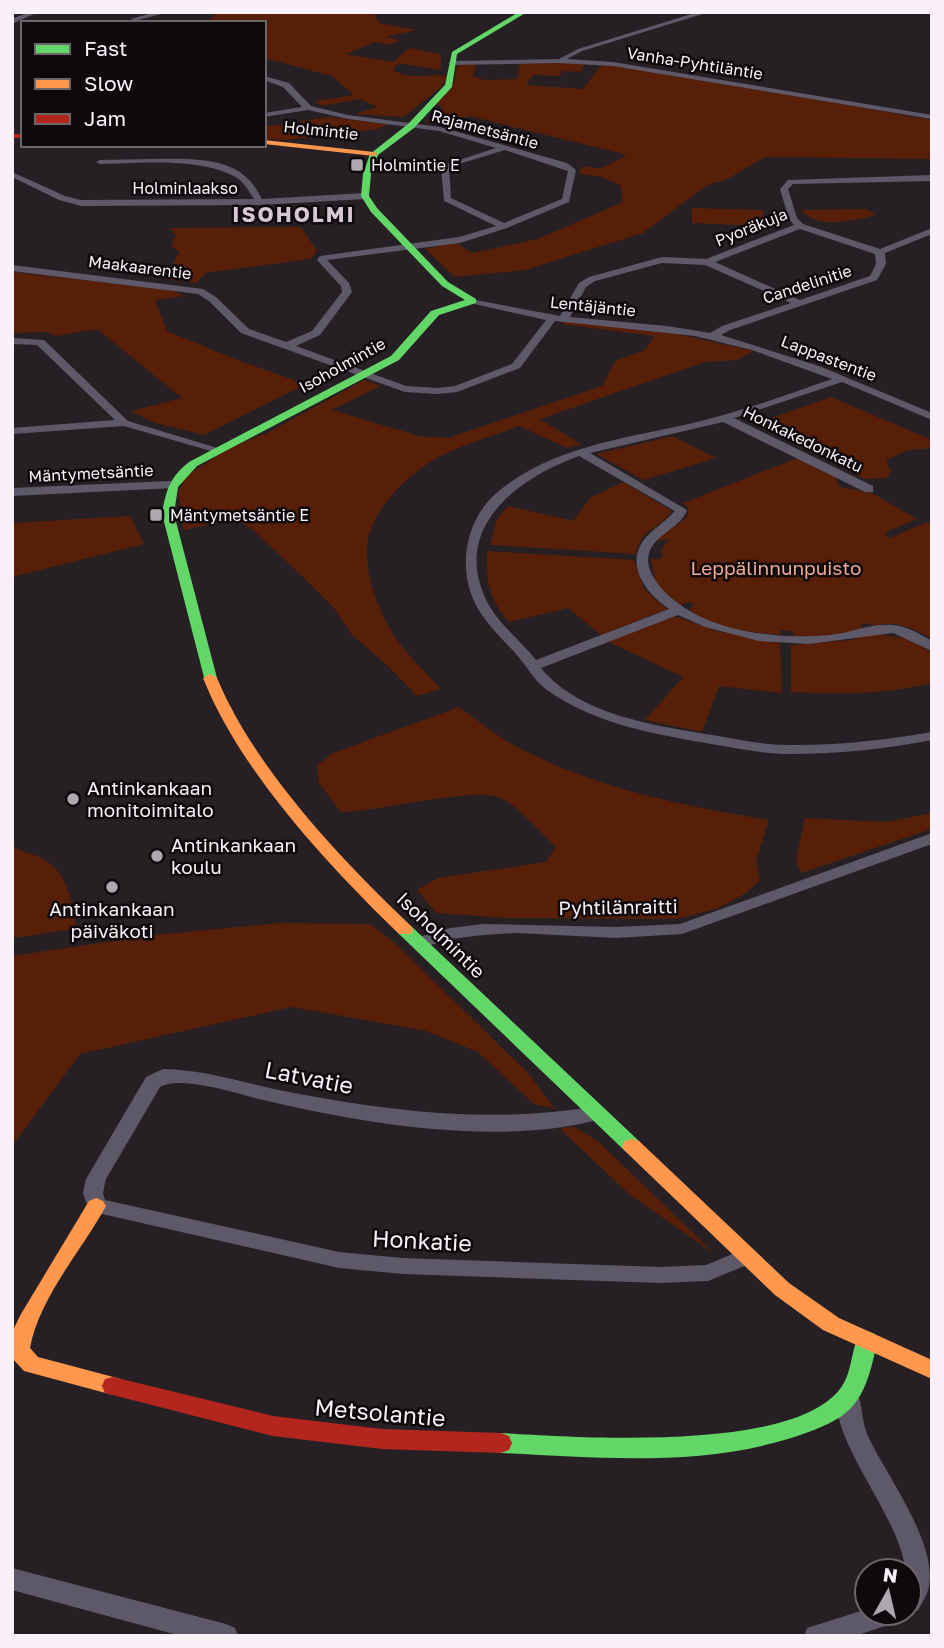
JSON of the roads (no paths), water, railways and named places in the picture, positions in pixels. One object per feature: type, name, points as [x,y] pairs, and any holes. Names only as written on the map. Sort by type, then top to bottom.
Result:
[{"type":"street","points":[[12,22],[33,12]]},
{"type":"street","points":[[138,21],[131,18],[166,12]]},
{"type":"street","points":[[473,301],[450,288],[374,210],[365,196],[374,154],[411,125],[449,85],[454,52],[524,12]]},
{"type":"street","points":[[559,61],[580,50],[706,12]]},
{"type":"street","name":"Vanha-Pyhtiläntie","points":[[452,63],[559,61],[651,69],[932,117]]},
{"type":"street","points":[[266,79],[286,85],[308,108]]},
{"type":"street","name":"Rajametsäntie","points":[[266,115],[308,108],[325,113],[440,129],[571,167],[566,200],[504,226]]},
{"type":"street","name":"Holmintie","points":[[266,142],[374,154]]},
{"type":"street","points":[[504,226],[447,199],[445,166],[505,148]]},
{"type":"street","points":[[100,162],[152,160],[217,168],[242,177],[260,202]]},
{"type":"street","name":"Holminlaakso","points":[[12,174],[62,198],[81,203],[260,202],[365,196]]},
{"type":"street","name":"Pyoräkuja","points":[[364,376],[414,391],[457,388],[516,366],[558,318],[582,285],[592,278],[662,260],[707,262],[800,226],[793,219],[784,189],[792,182],[932,178]]},
{"type":"street","points":[[287,346],[316,333],[346,292],[346,285],[323,258],[460,240],[504,226]]},
{"type":"street","points":[[800,226],[880,251],[932,231]]},
{"type":"street","name":"Candelinitie","points":[[711,337],[726,328],[874,278],[881,264],[880,251]]},
{"type":"street","points":[[707,262],[799,303]]},
{"type":"street","name":"Maakaarentie","points":[[12,268],[200,291],[212,296],[237,327],[364,376]]},
{"type":"street","name":"Lentäjäntie","points":[[473,301],[511,312],[711,337]]},
{"type":"street","name":"Isoholmintie","points":[[473,301],[435,313],[409,346],[395,358],[186,468],[171,485],[167,502],[172,537],[195,628],[222,704],[240,736],[319,844],[352,880],[747,1256],[804,1306],[831,1324],[883,1346]]},
{"type":"street","name":"Lappastentie","points":[[711,337],[788,357],[932,417]]},
{"type":"street","points":[[12,341],[37,341],[124,423]]},
{"type":"street","points":[[841,379],[724,418],[580,452],[537,471],[500,495],[489,507],[478,527],[471,572],[481,604],[502,633],[543,679],[558,691],[592,708],[654,729],[788,750],[932,736]]},
{"type":"street","name":"Honkakedonkatu","points":[[724,418],[869,489]]},
{"type":"street","points":[[12,431],[124,423],[218,450]]},
{"type":"street","points":[[580,452],[681,510],[680,514],[658,531],[643,552],[646,579],[655,591],[679,610],[720,628],[767,638],[830,639],[889,628],[906,633],[932,647]]},
{"type":"street","name":"Mäntymetsäntie","points":[[12,492],[171,485]]},
{"type":"street","points":[[533,666],[679,610]]},
{"type":"street","name":"Pyhtilänraitti","points":[[418,943],[445,933],[468,929],[650,932],[682,929],[932,838]]},
{"type":"street","name":"Latvatie","points":[[96,1206],[93,1193],[96,1179],[153,1082],[163,1076],[397,1119],[531,1123],[558,1122],[597,1113]]},
{"type":"street","name":"Honkatie","points":[[96,1206],[339,1260],[403,1266],[660,1275],[708,1273],[747,1256]]},
{"type":"street","name":"Metsolantie","points":[[96,1206],[18,1342],[18,1353],[32,1365],[273,1426],[382,1439],[653,1449],[703,1447],[755,1439],[802,1425],[835,1409],[848,1396]]},
{"type":"street","points":[[867,1340],[858,1374],[848,1396],[850,1418],[855,1435],[918,1557]]},
{"type":"street","points":[[883,1346],[932,1353]]},
{"type":"street","points":[[883,1346],[932,1370]]},
{"type":"street","points":[[12,1579],[226,1636]]},
{"type":"street","points":[[816,1636],[853,1625]]},
{"type":"place","name":"Holmintie E","points":[[357,165]]},
{"type":"place","name":"Mäntymetsäntie E","points":[[156,515]]},
{"type":"place","name":"Antinkankaan monitoimitalo","points":[[73,799]]},
{"type":"place","name":"Antinkankaan koulu","points":[[157,856]]},
{"type":"place","name":"Antinkankaan päiväkoti","points":[[112,887]]},
{"type":"district","name":"ISOHOLMI","points":[[294,215]]},
{"type":"park label","name":"Leppälinnunpuisto","points":[[776,568]]}]
